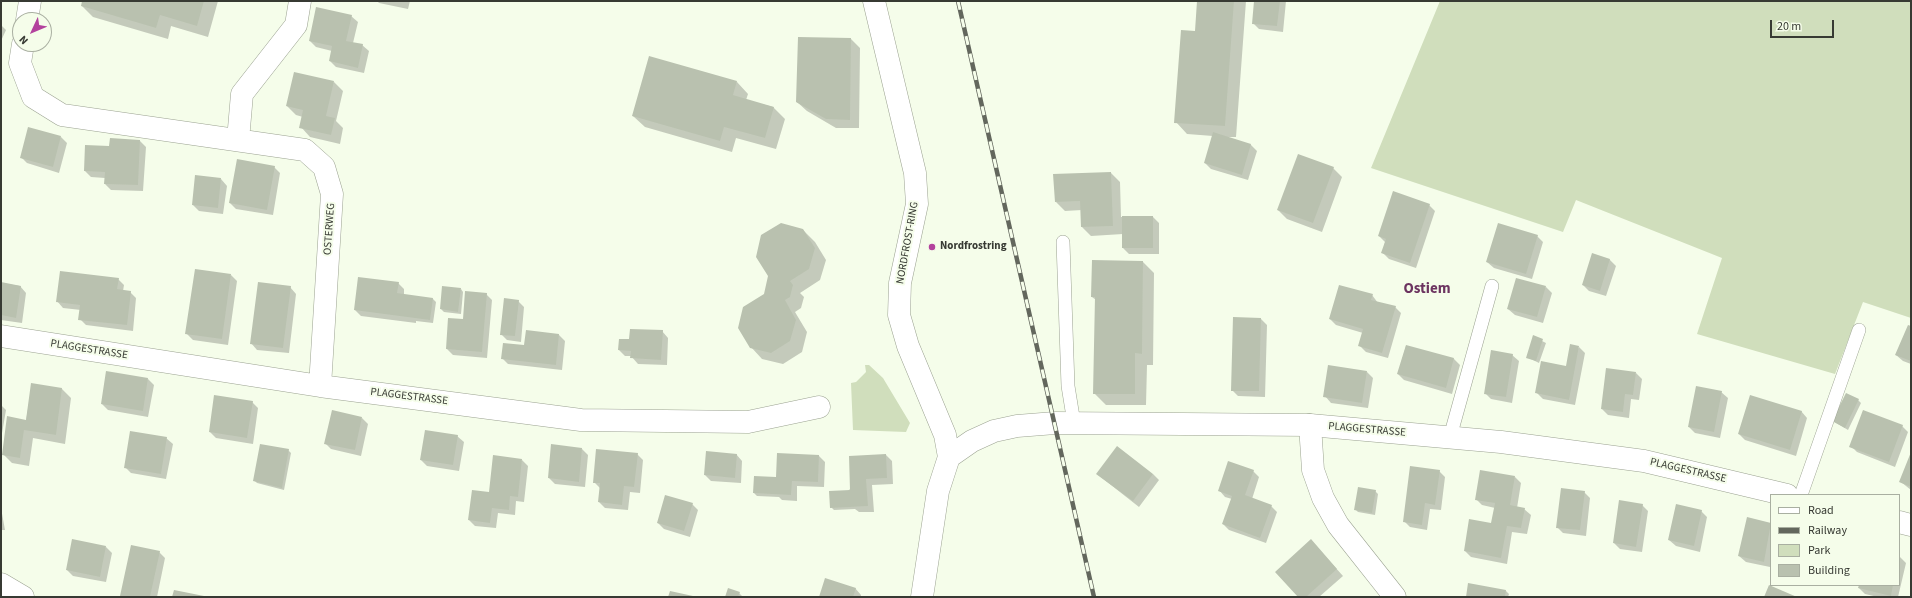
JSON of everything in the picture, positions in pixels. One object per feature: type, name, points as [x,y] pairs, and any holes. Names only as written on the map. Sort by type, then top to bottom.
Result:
[{"type":"street","points":[[28,12],[30,1]]},
{"type":"street","points":[[238,140],[242,94],[296,25],[300,1]]},
{"type":"street","name":"NORDFROST-RING","points":[[874,1],[915,173],[917,204],[900,283],[899,315],[908,346],[945,435],[949,457]]},
{"type":"street","name":"OSTERWEG","points":[[22,52],[20,63],[33,97],[62,115],[305,150],[324,167],[332,194],[320,386]]},
{"type":"street","name":"PLAGGESTRASSE","points":[[1,336],[320,386],[582,420],[748,422],[819,408]]},
{"type":"street","name":"PLAGGESTRASSE","points":[[949,457],[972,441],[994,431],[1017,426],[1054,422],[1310,426],[1501,442],[1644,461],[1783,494]]},
{"type":"street","points":[[1310,426],[1313,470],[1323,498],[1338,525],[1395,597]]},
{"type":"street","points":[[922,597],[938,491],[949,457]]},
{"type":"street","points":[[1900,522],[1911,525]]},
{"type":"street","points":[[1,584],[24,597]]},
{"type":"lane","points":[[1063,242],[1068,386],[1074,423]]},
{"type":"lane","points":[[1450,437],[1492,286]]},
{"type":"lane","points":[[1801,494],[1859,330]]},
{"type":"green space","points":[[1440,1],[1911,1],[1911,318],[1863,302],[1835,374],[1697,334],[1722,258],[1576,200],[1563,232],[1371,168]]},
{"type":"green space","points":[[865,365],[869,365],[883,378],[910,423],[906,432],[853,430],[851,383],[856,382],[866,372]]},
{"type":"building","points":[[82,1],[204,1],[197,26],[160,15],[156,28],[81,6]]},
{"type":"building","points":[[1197,1],[1234,1],[1225,126],[1174,123],[1181,30],[1195,31]]},
{"type":"building","points":[[1254,1],[1280,1],[1277,26],[1252,24]]},
{"type":"building","points":[[316,7],[352,15],[346,41],[363,44],[358,68],[329,61],[332,46],[309,41]]},
{"type":"building","points":[[798,37],[851,38],[850,120],[826,119],[796,102]]},
{"type":"building","points":[[649,56],[737,81],[733,95],[774,107],[765,138],[724,127],[720,141],[632,116]]},
{"type":"building","points":[[294,72],[334,81],[326,116],[335,118],[331,135],[299,128],[303,110],[286,106]]},
{"type":"building","points":[[28,127],[61,136],[53,167],[20,158]]},
{"type":"building","points":[[1213,132],[1251,144],[1242,175],[1204,163]]},
{"type":"building","points":[[110,138],[140,140],[138,185],[104,184],[105,172],[84,171],[85,145],[109,146]]},
{"type":"building","points":[[1298,154],[1334,167],[1313,223],[1277,210]]},
{"type":"building","points":[[237,159],[275,166],[267,210],[229,203]]},
{"type":"building","points":[[1111,172],[1113,226],[1081,227],[1080,201],[1055,202],[1053,174]]},
{"type":"building","points":[[195,175],[221,178],[218,208],[192,205]]},
{"type":"building","points":[[1393,191],[1430,204],[1410,263],[1381,253],[1386,239],[1378,236]]},
{"type":"building","points":[[1122,216],[1153,216],[1153,248],[1122,248]]},
{"type":"building","points":[[781,223],[803,229],[815,248],[809,269],[790,281],[793,285],[790,297],[785,300],[796,320],[790,341],[771,353],[750,348],[738,328],[743,307],[764,294],[768,276],[756,257],[761,235]]},
{"type":"building","points":[[1498,223],[1538,235],[1526,274],[1486,262]]},
{"type":"building","points":[[1592,253],[1610,259],[1600,291],[1582,285]]},
{"type":"building","points":[[1092,260],[1143,261],[1142,354],[1135,353],[1135,394],[1093,394],[1095,297],[1091,297]]},
{"type":"building","points":[[195,269],[231,274],[222,339],[185,334]]},
{"type":"building","points":[[60,271],[119,278],[117,289],[131,291],[127,325],[78,320],[80,305],[56,302]]},
{"type":"building","points":[[358,277],[399,282],[397,293],[433,298],[430,320],[354,310]]},
{"type":"building","points":[[1516,278],[1546,286],[1537,317],[1507,309]]},
{"type":"building","points":[[1,282],[21,286],[16,318],[1,315]]},
{"type":"building","points":[[258,282],[291,286],[283,348],[250,344]]},
{"type":"building","points":[[1339,285],[1373,294],[1371,300],[1396,306],[1382,353],[1358,346],[1363,329],[1329,319]]},
{"type":"building","points":[[442,286],[461,288],[458,312],[440,309]]},
{"type":"building","points":[[465,291],[487,293],[482,352],[446,349],[448,318],[463,319]]},
{"type":"building","points":[[504,298],[519,300],[515,336],[500,335]]},
{"type":"building","points":[[1233,317],[1261,318],[1259,391],[1231,391]]},
{"type":"building","points":[[1908,325],[1911,326],[1911,361],[1895,355]]},
{"type":"building","points":[[630,329],[663,330],[661,360],[630,358],[631,351],[618,350],[619,339],[629,339]]},
{"type":"building","points":[[526,330],[559,334],[556,365],[501,359],[503,343],[524,345]]},
{"type":"building","points":[[1533,335],[1543,339],[1536,361],[1526,358]]},
{"type":"building","points":[[1570,344],[1579,346],[1569,400],[1535,393],[1541,361],[1566,366]]},
{"type":"building","points":[[1406,345],[1454,358],[1446,388],[1397,374]]},
{"type":"building","points":[[1491,350],[1513,354],[1506,397],[1484,394]]},
{"type":"building","points":[[1328,365],[1367,371],[1362,403],[1323,397]]},
{"type":"building","points":[[1606,368],[1636,372],[1633,395],[1625,394],[1623,412],[1601,409]]},
{"type":"building","points":[[106,371],[148,378],[143,411],[101,404]]},
{"type":"building","points":[[31,383],[62,388],[56,435],[24,430],[20,458],[2,455],[7,416],[26,420]]},
{"type":"building","points":[[1696,386],[1722,391],[1714,432],[1688,427]]},
{"type":"building","points":[[1846,393],[1859,399],[1845,428],[1832,421]]},
{"type":"building","points":[[214,395],[253,401],[247,438],[209,432]]},
{"type":"building","points":[[1750,395],[1802,411],[1790,450],[1738,434]]},
{"type":"building","points":[[332,410],[362,417],[355,450],[324,444]]},
{"type":"building","points":[[1863,410],[1903,425],[1889,462],[1849,447]]},
{"type":"building","points":[[425,430],[458,435],[453,465],[420,460]]},
{"type":"building","points":[[130,431],[167,437],[161,474],[124,468]]},
{"type":"building","points":[[260,444],[289,449],[282,488],[253,481]]},
{"type":"building","points":[[551,444],[582,448],[579,482],[548,478]]},
{"type":"building","points":[[1117,446],[1153,474],[1133,501],[1096,474]]},
{"type":"building","points":[[596,449],[638,453],[634,487],[624,486],[622,505],[598,502],[600,483],[593,483]]},
{"type":"building","points":[[706,451],[737,454],[735,478],[704,475]]},
{"type":"building","points":[[1911,452],[1911,487],[1899,482]]},
{"type":"building","points":[[777,453],[819,455],[818,482],[792,481],[791,495],[753,493],[754,476],[776,477]]},
{"type":"building","points":[[886,454],[887,478],[866,479],[868,506],[830,508],[829,491],[850,490],[849,456]]},
{"type":"building","points":[[493,455],[522,459],[518,497],[510,496],[509,510],[492,508],[490,523],[468,520],[472,490],[489,492]]},
{"type":"building","points":[[1228,461],[1254,470],[1245,495],[1272,505],[1260,538],[1222,524],[1232,496],[1218,491]]},
{"type":"building","points":[[1410,466],[1440,470],[1435,505],[1425,503],[1422,525],[1403,522]]},
{"type":"building","points":[[1480,470],[1515,476],[1510,505],[1525,508],[1521,528],[1507,526],[1501,558],[1464,551],[1469,519],[1491,523],[1495,503],[1475,500]]},
{"type":"building","points":[[1358,487],[1376,490],[1372,513],[1354,510]]},
{"type":"building","points":[[1561,488],[1585,491],[1580,530],[1556,528]]},
{"type":"building","points":[[665,495],[693,503],[684,531],[657,523]]},
{"type":"building","points":[[1619,500],[1643,504],[1636,547],[1613,543]]},
{"type":"building","points":[[1676,504],[1702,510],[1694,546],[1668,540]]},
{"type":"building","points":[[1747,517],[1770,523],[1764,562],[1738,556]]},
{"type":"building","points":[[72,539],[106,546],[100,577],[66,570]]},
{"type":"building","points":[[1311,539],[1337,569],[1306,597],[1298,597],[1275,572]]},
{"type":"building","points":[[131,545],[160,551],[150,597],[120,596]]},
{"type":"building","points":[[825,578],[856,588],[853,597],[819,597]]},
{"type":"building","points":[[1468,583],[1506,590],[1505,597],[1466,597]]},
{"type":"building","points":[[1769,585],[1797,597],[1764,597]]},
{"type":"building","points":[[1859,586],[1893,586],[1891,596],[1858,588]]},
{"type":"building","points":[[728,588],[740,592],[738,597],[725,597]]},
{"type":"building","points":[[174,590],[204,596],[204,597],[172,597]]},
{"type":"building","points":[[670,591],[693,596],[693,597],[668,597]]},
{"type":"railway","points":[[958,1],[1094,597]]},
{"type":"place","name":"Nordfrostring","points":[[932,247]]},
{"type":"district","name":"Ostiem","points":[[1427,290]]}]
